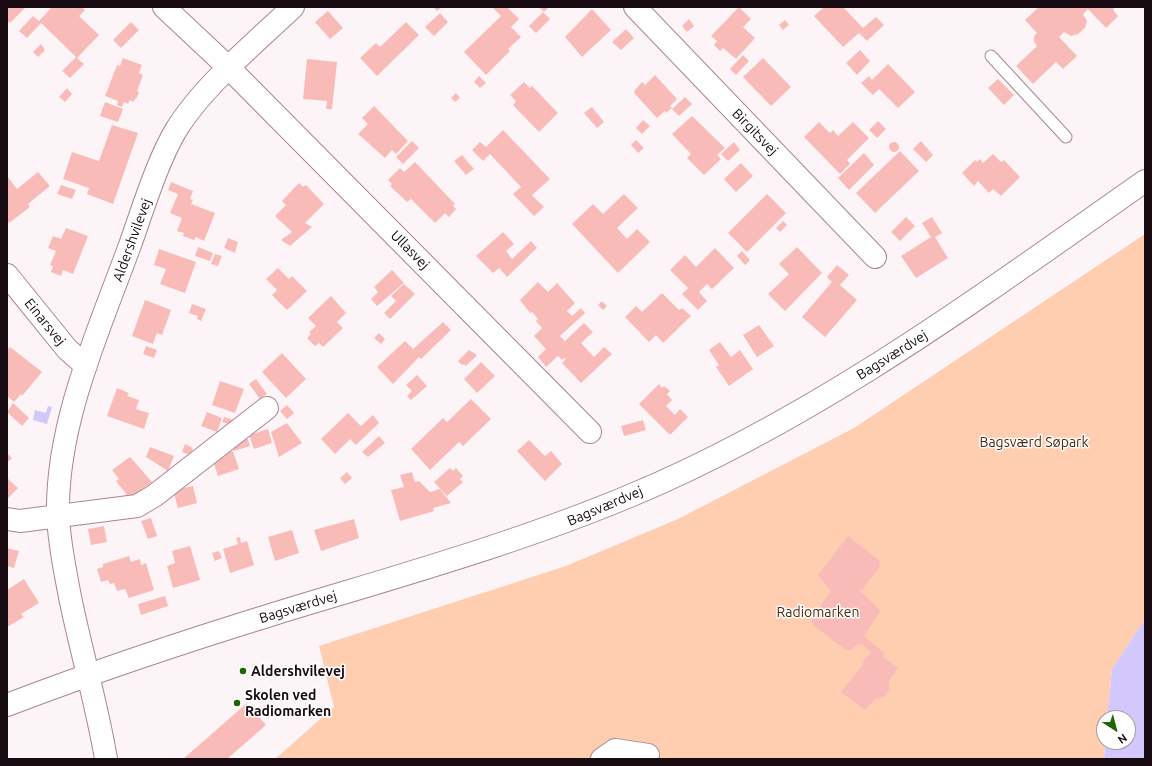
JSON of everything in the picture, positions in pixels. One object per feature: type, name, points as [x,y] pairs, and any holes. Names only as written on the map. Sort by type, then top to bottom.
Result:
[{"type":"street","name":"Ullasvej","points":[[164,7],[229,68],[590,432]]},
{"type":"street","name":"Aldershvilevej","points":[[106,759],[101,727],[87,674],[63,561],[58,516],[60,466],[68,424],[86,366],[159,167],[176,131],[192,107],[229,68],[293,7]]},
{"type":"street","name":"Birgitsvej","points":[[635,7],[876,257]]},
{"type":"street","name":"Bagsværdvej","points":[[7,705],[87,674],[272,615],[448,563],[553,528],[635,494],[706,461],[800,411],[861,375],[939,324],[1145,181]]},
{"type":"street","name":"Einarsvej","points":[[7,275],[67,349],[86,366]]},
{"type":"street","points":[[7,518],[20,521],[138,506],[154,496],[267,408]]},
{"type":"street","points":[[602,759],[615,750],[648,755]]},
{"type":"lane","points":[[991,56],[1066,137]]},
{"type":"green space","name":"Radiomarken","points":[[1145,234],[1145,619],[1112,669],[1108,710],[1096,710],[1096,750],[1105,750],[1104,759],[275,759],[334,707],[319,646],[566,566],[678,519],[854,428]]},
{"type":"shaded area","points":[[48,406],[52,407],[47,424],[33,420],[35,410],[46,413]]},
{"type":"shaded area","points":[[1145,619],[1145,759],[1104,759],[1105,750],[1136,750],[1136,710],[1108,710],[1112,669]]},
{"type":"building","points":[[7,7],[26,7],[10,23],[7,21]]},
{"type":"building","points":[[52,7],[82,7],[85,10],[79,16],[99,35],[77,58],[84,64],[70,78],[62,71],[76,57],[41,23],[27,38],[19,31],[33,16],[39,21]]},
{"type":"building","points":[[433,7],[442,7],[437,11]]},
{"type":"building","points":[[507,7],[519,19],[511,27],[521,37],[508,49],[510,51],[486,75],[464,52],[501,16],[493,8]]},
{"type":"building","points":[[539,7],[549,7],[544,12]]},
{"type":"building","points":[[739,7],[751,19],[743,27],[755,38],[736,59],[723,48],[720,51],[714,45],[717,41],[711,36]]},
{"type":"building","points":[[824,7],[843,7],[863,28],[876,17],[884,25],[867,41],[859,33],[843,47],[814,16]]},
{"type":"building","points":[[1039,7],[1115,7],[1113,10],[1118,16],[1106,28],[1088,9],[1083,14],[1087,21],[1085,28],[1078,34],[1071,36],[1064,32],[1059,37],[1077,56],[1063,69],[1056,62],[1033,84],[1016,66],[1037,46],[1034,42],[1034,36],[1037,33],[1025,20]]},
{"type":"building","points":[[592,9],[611,30],[582,57],[565,37]]},
{"type":"building","points":[[328,11],[343,28],[330,39],[315,22]]},
{"type":"building","points":[[543,12],[550,19],[536,33],[529,26]]},
{"type":"building","points":[[440,13],[448,22],[434,36],[425,27]]},
{"type":"building","points":[[689,19],[694,26],[687,32],[682,26]]},
{"type":"building","points":[[785,20],[789,25],[783,30],[779,25]]},
{"type":"building","points":[[131,22],[139,30],[121,48],[113,40]]},
{"type":"building","points":[[406,22],[419,35],[377,76],[360,58],[376,43],[380,47]]},
{"type":"building","points":[[626,29],[634,38],[621,50],[612,42]]},
{"type":"building","points":[[41,44],[45,50],[38,57],[33,52]]},
{"type":"building","points":[[860,50],[870,61],[857,75],[846,63]]},
{"type":"building","points":[[743,55],[749,61],[736,75],[730,69]]},
{"type":"building","points":[[123,58],[142,65],[139,73],[143,75],[137,91],[139,92],[137,97],[133,102],[130,100],[128,104],[124,102],[122,107],[117,105],[118,101],[105,96],[117,65],[120,66]]},
{"type":"building","points":[[763,58],[791,87],[771,106],[743,77]]},
{"type":"building","points":[[307,59],[337,62],[332,109],[326,109],[327,101],[303,99]]},
{"type":"building","points":[[888,64],[915,92],[898,108],[879,89],[873,95],[861,83],[869,76],[872,80]]},
{"type":"building","points":[[655,75],[677,99],[670,106],[672,108],[666,113],[665,111],[657,118],[634,91],[642,82],[645,85]]},
{"type":"building","points":[[479,76],[486,83],[480,88],[474,82]]},
{"type":"building","points":[[998,79],[1014,95],[1004,105],[988,88]]},
{"type":"building","points":[[524,82],[530,88],[532,86],[558,113],[539,132],[513,105],[516,101],[510,95]]},
{"type":"building","points":[[67,88],[72,94],[65,102],[59,97]]},
{"type":"building","points":[[456,93],[460,98],[455,102],[451,98]]},
{"type":"building","points":[[685,97],[692,104],[679,116],[672,109]]},
{"type":"building","points":[[105,102],[123,109],[118,122],[100,116]]},
{"type":"building","points":[[374,106],[408,141],[396,154],[392,150],[385,158],[358,134],[368,124],[362,118]]},
{"type":"building","points":[[592,107],[604,122],[597,128],[584,113]]},
{"type":"building","points":[[692,116],[725,148],[717,155],[721,159],[704,175],[687,158],[691,154],[672,134]]},
{"type":"building","points":[[643,120],[650,126],[642,134],[636,128]]},
{"type":"building","points":[[878,121],[886,129],[877,138],[869,130]]},
{"type":"building","points":[[819,122],[830,133],[833,130],[838,136],[853,122],[869,138],[847,160],[850,164],[840,174],[804,137]]},
{"type":"building","points":[[112,125],[138,133],[113,204],[87,194],[89,188],[63,179],[72,152],[99,161]]},
{"type":"building","points":[[503,130],[550,179],[532,195],[544,207],[534,216],[513,194],[521,187],[490,154],[483,161],[472,150],[480,142],[486,147]]},
{"type":"building","points":[[636,140],[644,148],[638,153],[631,145]]},
{"type":"building","points":[[412,141],[419,148],[403,164],[396,157]]},
{"type":"building","points":[[921,141],[933,155],[926,162],[913,149]]},
{"type":"building","points":[[734,142],[740,150],[728,161],[721,154]]},
{"type":"building","points":[[892,142],[896,142],[898,143],[898,151],[892,152],[889,149],[889,145]]},
{"type":"building","points":[[900,151],[919,171],[875,213],[856,193]]},
{"type":"building","points":[[864,153],[874,165],[849,190],[838,178]]},
{"type":"building","points":[[993,154],[1001,162],[1004,160],[1020,177],[1001,196],[993,189],[989,193],[978,181],[974,186],[962,173],[975,160],[977,162],[980,159],[983,163]]},
{"type":"building","points":[[462,155],[474,169],[466,175],[454,161]]},
{"type":"building","points":[[415,162],[455,204],[453,206],[456,209],[449,217],[445,213],[435,223],[411,199],[407,202],[390,186],[392,184],[388,180],[400,168],[404,172]]},
{"type":"building","points":[[741,163],[753,176],[736,192],[724,179]]},
{"type":"building","points":[[38,172],[50,186],[28,204],[30,207],[9,223],[7,220],[7,176],[17,189]]},
{"type":"building","points":[[171,182],[193,191],[190,199],[193,200],[191,204],[215,213],[204,241],[196,237],[194,240],[183,236],[184,233],[177,231],[182,218],[170,213],[178,194],[168,190]]},
{"type":"building","points":[[299,183],[303,187],[306,185],[324,204],[305,223],[312,227],[290,246],[281,240],[292,232],[275,216],[286,205],[282,201]]},
{"type":"building","points":[[61,185],[76,190],[72,199],[57,194]]},
{"type":"building","points":[[624,194],[638,208],[617,228],[627,239],[637,229],[650,242],[618,273],[572,224],[593,204],[603,214]]},
{"type":"building","points":[[767,194],[786,213],[747,252],[728,233]]},
{"type":"building","points":[[906,217],[915,226],[900,241],[891,232]]},
{"type":"building","points":[[932,217],[942,233],[935,237],[948,258],[916,278],[901,256],[931,237],[922,223]]},
{"type":"building","points":[[783,221],[787,225],[780,232],[776,228]]},
{"type":"building","points":[[66,228],[88,236],[73,274],[63,270],[61,276],[51,272],[53,266],[50,265],[56,251],[48,248],[53,236],[61,239]]},
{"type":"building","points":[[503,232],[514,244],[506,251],[512,259],[531,241],[537,248],[507,277],[499,268],[493,273],[476,256]]},
{"type":"building","points":[[228,238],[238,242],[235,253],[224,248]]},
{"type":"building","points":[[198,247],[213,253],[210,261],[195,256]]},
{"type":"building","points":[[797,247],[822,273],[785,311],[768,294],[789,274],[779,264]]},
{"type":"building","points":[[715,248],[734,268],[712,289],[707,284],[699,292],[707,301],[698,310],[682,294],[688,288],[670,270],[685,255],[696,267]]},
{"type":"building","points":[[159,249],[196,262],[185,293],[160,284],[166,269],[154,265]]},
{"type":"building","points":[[742,251],[750,260],[745,265],[737,256]]},
{"type":"building","points":[[215,254],[222,256],[218,266],[211,264]]},
{"type":"building","points":[[837,265],[849,275],[840,285],[857,300],[825,337],[802,317],[832,282],[827,277]]},
{"type":"building","points":[[278,268],[289,279],[292,276],[307,291],[287,310],[272,295],[277,290],[266,279]]},
{"type":"building","points":[[392,270],[404,283],[377,306],[371,299],[378,292],[374,287]]},
{"type":"building","points":[[538,282],[548,292],[557,283],[575,303],[567,311],[572,316],[581,308],[585,313],[560,336],[565,341],[584,323],[593,332],[581,343],[594,357],[604,347],[612,354],[581,383],[562,363],[566,359],[564,358],[562,360],[558,356],[546,367],[538,357],[546,349],[534,336],[542,328],[536,321],[538,319],[532,312],[530,313],[520,300]]},
{"type":"building","points":[[404,284],[415,294],[390,319],[384,313],[396,301],[391,296]]},
{"type":"building","points":[[662,293],[679,310],[682,308],[691,316],[663,343],[656,335],[649,342],[625,317],[636,306],[642,312]]},
{"type":"building","points":[[331,296],[346,313],[337,322],[343,328],[323,347],[319,343],[315,346],[307,338],[311,334],[309,332],[316,326],[308,318]]},
{"type":"building","points":[[145,300],[171,310],[162,335],[157,333],[153,344],[132,336]]},
{"type":"building","points":[[602,301],[607,306],[603,310],[598,305]]},
{"type":"building","points":[[192,304],[206,309],[201,321],[197,319],[198,316],[189,313]]},
{"type":"building","points":[[443,322],[451,330],[421,359],[419,357],[393,384],[377,367],[405,341],[413,349]]},
{"type":"building","points":[[759,325],[774,346],[757,357],[743,335]]},
{"type":"building","points":[[379,333],[385,339],[381,344],[374,338]]},
{"type":"building","points":[[720,342],[731,357],[740,350],[753,369],[729,386],[716,367],[719,365],[709,350]]},
{"type":"building","points":[[146,346],[157,350],[154,358],[143,354]]},
{"type":"building","points":[[10,347],[42,372],[22,396],[21,394],[14,402],[7,396],[7,350]]},
{"type":"building","points":[[469,350],[477,355],[466,366],[464,364],[462,365],[458,361]]},
{"type":"building","points":[[282,353],[306,379],[286,398],[262,372]]},
{"type":"building","points":[[481,362],[495,376],[477,393],[464,379]]},
{"type":"building","points":[[417,375],[427,386],[411,400],[407,396],[412,391],[406,385]]},
{"type":"building","points":[[256,379],[267,394],[260,399],[249,384]]},
{"type":"building","points":[[220,381],[244,389],[235,413],[212,405]]},
{"type":"building","points":[[659,384],[662,388],[664,386],[670,391],[667,394],[672,400],[666,406],[675,415],[680,409],[688,417],[670,435],[639,404]]},
{"type":"building","points":[[117,388],[129,393],[127,396],[139,400],[136,409],[149,413],[144,429],[107,416]]},
{"type":"building","points":[[471,399],[491,419],[463,446],[459,442],[430,470],[411,449],[443,418],[447,422]]},
{"type":"building","points":[[13,403],[29,418],[22,426],[7,412]]},
{"type":"building","points":[[287,405],[294,413],[287,419],[280,411]]},
{"type":"building","points":[[207,412],[222,418],[217,432],[201,426]]},
{"type":"building","points":[[348,413],[361,426],[373,415],[379,423],[356,445],[350,439],[335,454],[321,439]]},
{"type":"building","points":[[224,417],[234,420],[229,424],[222,422]]},
{"type":"building","points":[[643,420],[646,430],[624,436],[621,426]]},
{"type":"building","points":[[287,423],[302,443],[279,457],[271,432]]},
{"type":"building","points":[[268,429],[272,443],[254,449],[249,435]]},
{"type":"building","points":[[379,436],[385,443],[368,457],[362,452]]},
{"type":"building","points":[[247,437],[250,446],[234,451],[231,442]]},
{"type":"building","points":[[529,440],[545,456],[551,451],[562,464],[545,481],[517,451]]},
{"type":"building","points":[[185,444],[193,448],[190,455],[182,452]]},
{"type":"building","points":[[150,447],[174,456],[168,471],[146,457]]},
{"type":"building","points":[[233,451],[239,469],[218,476],[212,458]]},
{"type":"building","points":[[7,453],[12,458],[7,463]]},
{"type":"building","points":[[130,457],[152,482],[130,499],[116,481],[119,479],[112,470]]},
{"type":"building","points":[[450,468],[453,471],[456,468],[463,476],[460,479],[463,482],[447,496],[434,482]]},
{"type":"building","points":[[347,472],[352,478],[345,484],[340,478]]},
{"type":"building","points":[[412,472],[415,482],[419,481],[430,492],[440,489],[451,503],[433,508],[434,511],[400,521],[391,490],[404,487],[400,475]]},
{"type":"building","points":[[7,478],[18,488],[7,499]]},
{"type":"building","points":[[193,486],[197,503],[178,508],[173,490]]},
{"type":"building","points":[[151,518],[157,536],[148,539],[141,521]]},
{"type":"building","points":[[354,519],[359,538],[321,551],[314,530]]},
{"type":"building","points":[[104,526],[107,542],[91,545],[88,529]]},
{"type":"building","points":[[292,530],[299,553],[275,561],[268,537]]},
{"type":"building","points":[[848,536],[880,561],[880,566],[862,590],[859,590],[880,610],[864,636],[884,653],[882,656],[898,668],[889,681],[889,690],[884,697],[875,699],[865,710],[841,692],[863,665],[862,663],[871,652],[861,644],[855,645],[852,650],[846,650],[814,626],[811,619],[831,591],[818,575]]},
{"type":"building","points":[[240,537],[241,543],[247,541],[254,565],[230,573],[223,549],[238,544],[236,538]]},
{"type":"building","points":[[190,546],[200,580],[173,588],[167,566],[175,563],[172,551]]},
{"type":"building","points":[[7,548],[19,551],[14,568],[7,566]]},
{"type":"building","points":[[219,551],[222,558],[215,561],[212,553]]},
{"type":"building","points":[[129,556],[131,562],[140,559],[141,565],[146,563],[154,590],[129,598],[125,589],[117,591],[114,583],[110,584],[108,580],[101,582],[97,569],[103,567],[103,564]]},
{"type":"building","points":[[24,579],[39,603],[21,614],[24,617],[7,627],[7,590]]},
{"type":"building","points":[[165,596],[168,606],[141,615],[138,604]]},
{"type":"building","points":[[247,703],[266,725],[227,759],[183,759]]},
{"type":"place","name":"Aldershvilevej","points":[[243,671]]},
{"type":"place","name":"Skolen ved Radiomarken","points":[[237,703]]},
{"type":"park label","name":"Bagsværd Søpark","points":[[1034,442]]}]
